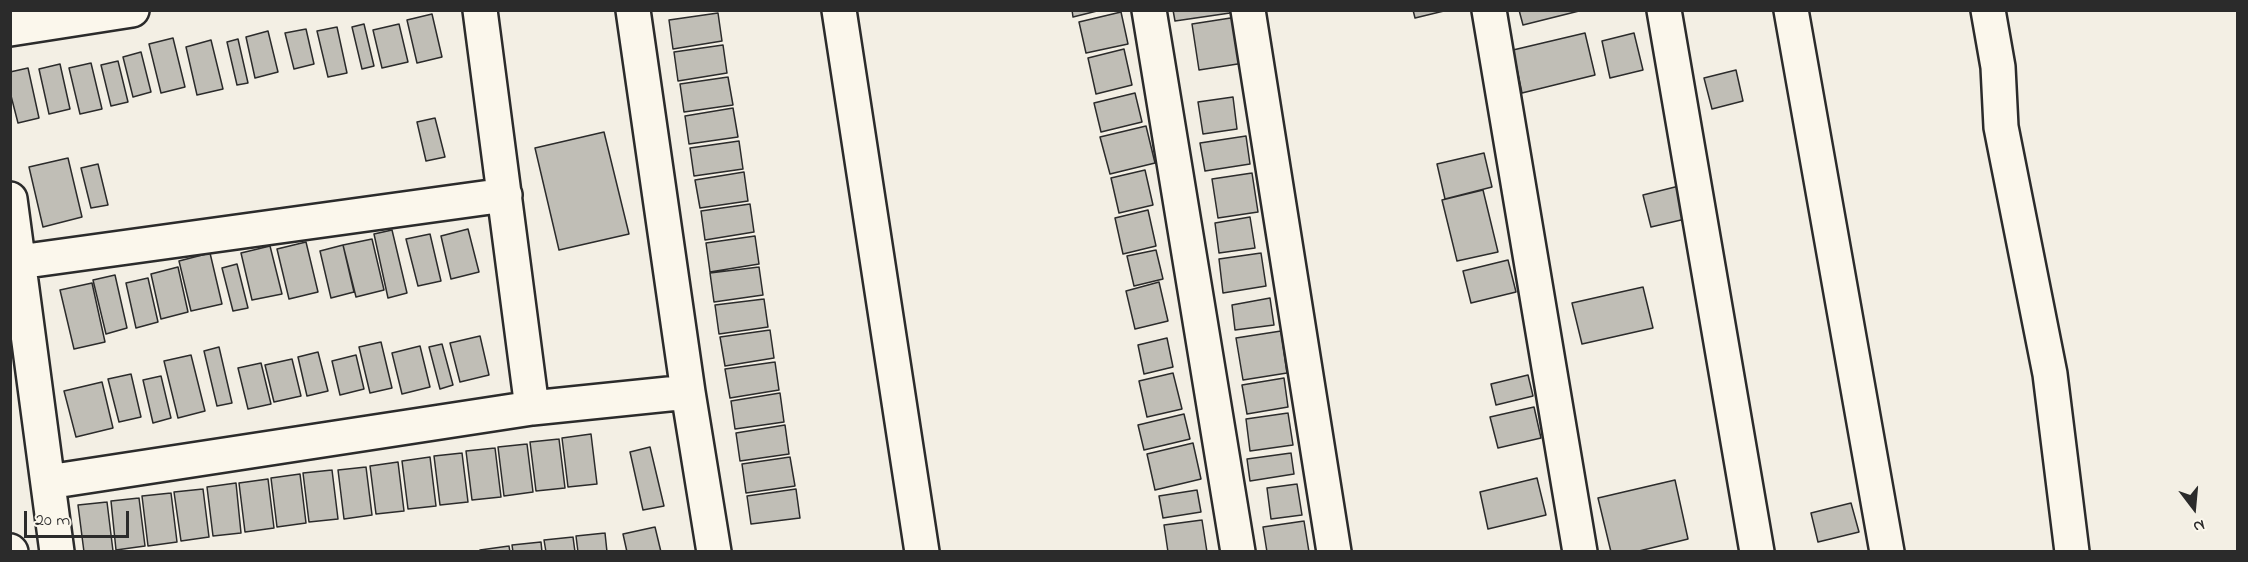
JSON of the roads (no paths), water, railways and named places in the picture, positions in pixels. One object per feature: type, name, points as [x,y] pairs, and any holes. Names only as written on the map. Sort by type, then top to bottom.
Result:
[{"type":"street","points":[[10,29],[132,10]]},
{"type":"street","points":[[480,10],[532,408]]},
{"type":"street","points":[[633,10],[688,392],[714,552]]},
{"type":"street","points":[[839,10],[922,552]]},
{"type":"street","points":[[1149,10],[1238,552]]},
{"type":"street","points":[[1248,10],[1334,552]]},
{"type":"street","points":[[1489,10],[1580,552]]},
{"type":"street","points":[[1664,10],[1757,552]]},
{"type":"street","points":[[1791,10],[1887,552]]},
{"type":"street","points":[[1988,10],[1998,67],[2001,127],[2050,374],[2073,552]]},
{"type":"street","points":[[19,262],[505,195]]},
{"type":"street","points":[[10,199],[57,552]]},
{"type":"street","points":[[48,482],[532,408],[688,392]]}]
